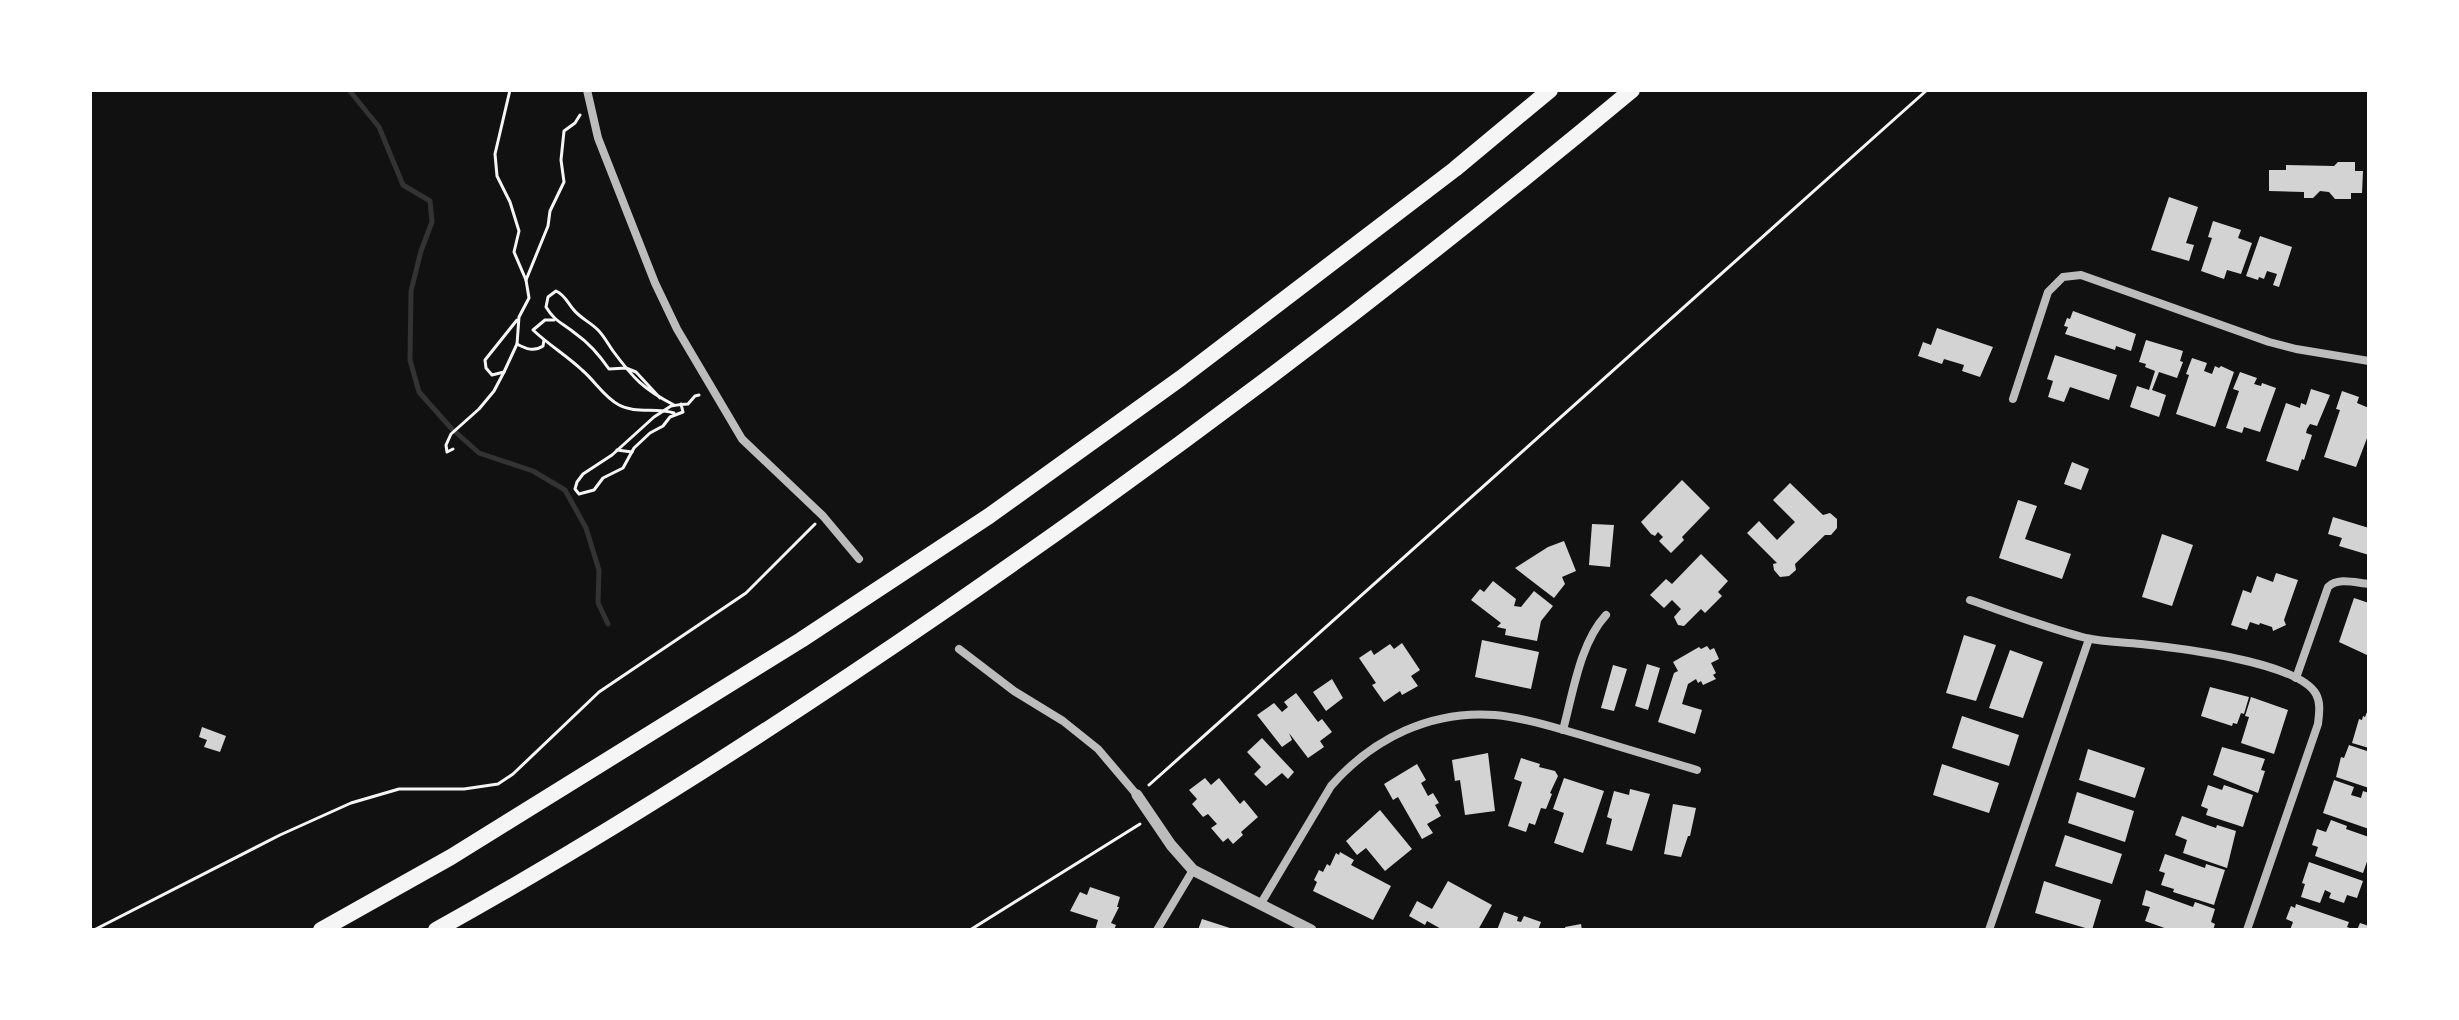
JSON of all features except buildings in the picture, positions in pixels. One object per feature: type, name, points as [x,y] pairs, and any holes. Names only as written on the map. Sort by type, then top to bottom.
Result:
[{"type":"highway","points":[[321,930],[492,832],[801,640],[989,516],[1193,369],[1455,169],[1550,90]]},
{"type":"highway","points":[[436,930],[688,780],[999,574],[1287,365],[1529,176],[1632,90]]},
{"type":"street","points":[[587,90],[598,138],[655,283],[677,329],[742,439],[823,516],[859,559]]},
{"type":"street","points":[[2013,399],[2048,292],[2063,277],[2081,275],[2269,342],[2369,361]]},
{"type":"street","points":[[2296,678],[2328,587],[2340,581],[2369,584]]},
{"type":"street","points":[[1970,600],[2089,639],[2246,660],[2309,685],[2317,695],[2320,709],[2318,724],[2247,930]]},
{"type":"street","points":[[1563,730],[1588,640],[1606,615]]},
{"type":"street","points":[[1989,930],[2089,639]]},
{"type":"street","points":[[959,649],[1098,749],[1193,870],[1311,930]]},
{"type":"street","points":[[1260,905],[1331,786],[1381,743],[1422,722],[1453,716],[1496,715],[1563,730],[1697,770]]},
{"type":"street","points":[[1157,930],[1193,870]]},
{"type":"path","points":[[504,372],[492,375],[486,368],[485,360],[519,317],[529,298],[526,280],[514,252],[519,231],[510,202],[497,176],[495,154],[510,90]]},
{"type":"path","points":[[1137,795],[1927,90]]},
{"type":"path","points":[[526,280],[548,226],[550,211],[564,182],[561,160],[564,131],[575,123],[580,114]]},
{"type":"path","points":[[554,320],[546,307],[548,297],[556,291],[598,330],[643,388],[674,405]]},
{"type":"path","points":[[453,449],[447,452],[446,445],[451,434],[479,409],[504,372],[517,344],[519,317]]},
{"type":"path","points":[[626,368],[609,369],[585,340],[554,320],[545,320],[533,330],[583,370],[620,406],[665,410],[676,414]]},
{"type":"path","points":[[517,344],[537,350],[543,346],[544,340]]},
{"type":"path","points":[[681,404],[683,412],[650,433],[632,452],[623,468],[603,478],[594,490],[579,494],[575,489],[583,474],[665,410],[674,405],[681,404],[688,404],[695,396],[715,393]]},
{"type":"path","points":[[617,450],[632,452]]},
{"type":"path","points":[[94,930],[280,835],[351,803],[399,789],[464,789],[498,784],[513,774],[599,692],[746,593],[823,516]]},
{"type":"path","points":[[970,930],[1152,816]]},
{"type":"waterway","points":[[349,90],[379,127],[403,185],[430,201],[432,222],[411,291],[410,360],[419,392],[451,428],[479,453],[533,471],[565,490],[586,528],[599,570],[598,603],[608,624]]}]
